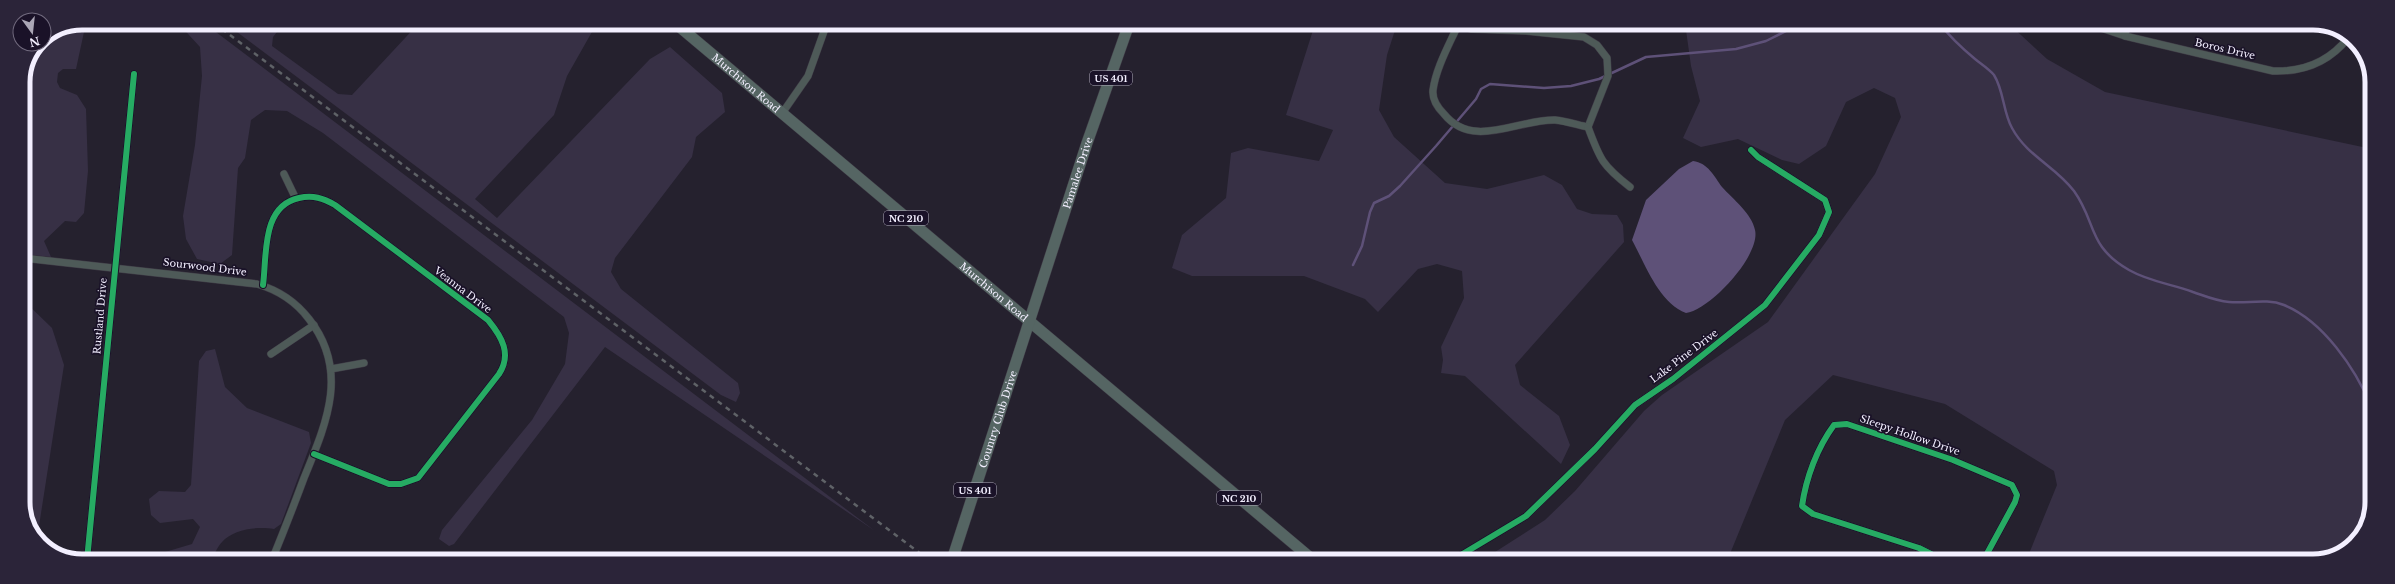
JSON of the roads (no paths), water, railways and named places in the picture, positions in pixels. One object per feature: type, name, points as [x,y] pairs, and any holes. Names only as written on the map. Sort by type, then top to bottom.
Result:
[{"type":"main road","name":"Murchison Road","points":[[683,30],[783,112],[1030,323],[1306,554]]},
{"type":"main road","name":"Pamalee Drive","points":[[1030,323],[1087,143],[1127,30]]},
{"type":"main road","name":"Country Club Drive","points":[[954,554],[1030,323]]},
{"type":"street","points":[[783,112],[808,76],[824,30]]},
{"type":"street","points":[[1454,30],[1437,73],[1433,91],[1437,106],[1448,120],[1468,131],[1484,133],[1537,121],[1556,120],[1588,127]]},
{"type":"street","points":[[1498,30],[1526,31],[1584,37],[1598,45],[1608,58],[1608,76],[1588,127],[1597,155],[1608,170],[1630,187]]},
{"type":"street","name":"Boros Drive","points":[[2107,30],[2125,36],[2273,71],[2285,71],[2308,67],[2325,59],[2344,41]]},
{"type":"street","points":[[2125,36],[2126,30]]},
{"type":"street","name":"Rustland Drive","points":[[88,554],[134,74]]},
{"type":"street","name":"Lake Pine Drive","points":[[1461,554],[1526,516],[1595,449],[1635,405],[1673,379],[1765,305],[1819,235],[1829,212],[1825,200],[1764,161],[1751,150]]},
{"type":"street","points":[[284,174],[296,199]]},
{"type":"street","name":"Veanna Drive","points":[[264,286],[270,223],[281,208],[296,199],[318,197],[335,205],[488,320],[502,340],[505,352],[504,364],[499,374],[423,475],[413,481],[401,484],[389,484],[314,454]]},
{"type":"street","name":"Sourwood Drive","points":[[30,259],[239,280],[264,286],[285,296],[299,308],[314,325],[325,346],[331,369],[330,406],[314,454],[274,554]]},
{"type":"street","points":[[271,354],[314,325]]},
{"type":"street","points":[[331,369],[364,363]]},
{"type":"street","name":"Sleepy Hollow Drive","points":[[1931,554],[1919,548],[1813,514],[1802,506],[1804,492],[1822,441],[1834,425],[1847,424],[1953,460],[2012,485],[2017,495],[2015,502],[1987,554]]},
{"type":"waterway","points":[[1353,265],[1362,246],[1370,212],[1374,203],[1389,196],[1400,186],[1476,99],[1481,89],[1490,84],[1544,88],[1571,86],[1599,79],[1646,57],[1736,49],[1766,41],[1788,30]]},
{"type":"waterway","points":[[1945,30],[1961,47],[1994,75],[2000,88],[2009,122],[2018,138],[2033,154],[2066,182],[2074,191],[2086,213],[2099,243],[2116,261],[2137,274],[2215,299],[2236,302],[2277,303],[2298,312],[2312,322],[2336,347],[2356,376],[2365,393]]},
{"type":"railway","points":[[223,30],[921,554]]}]
